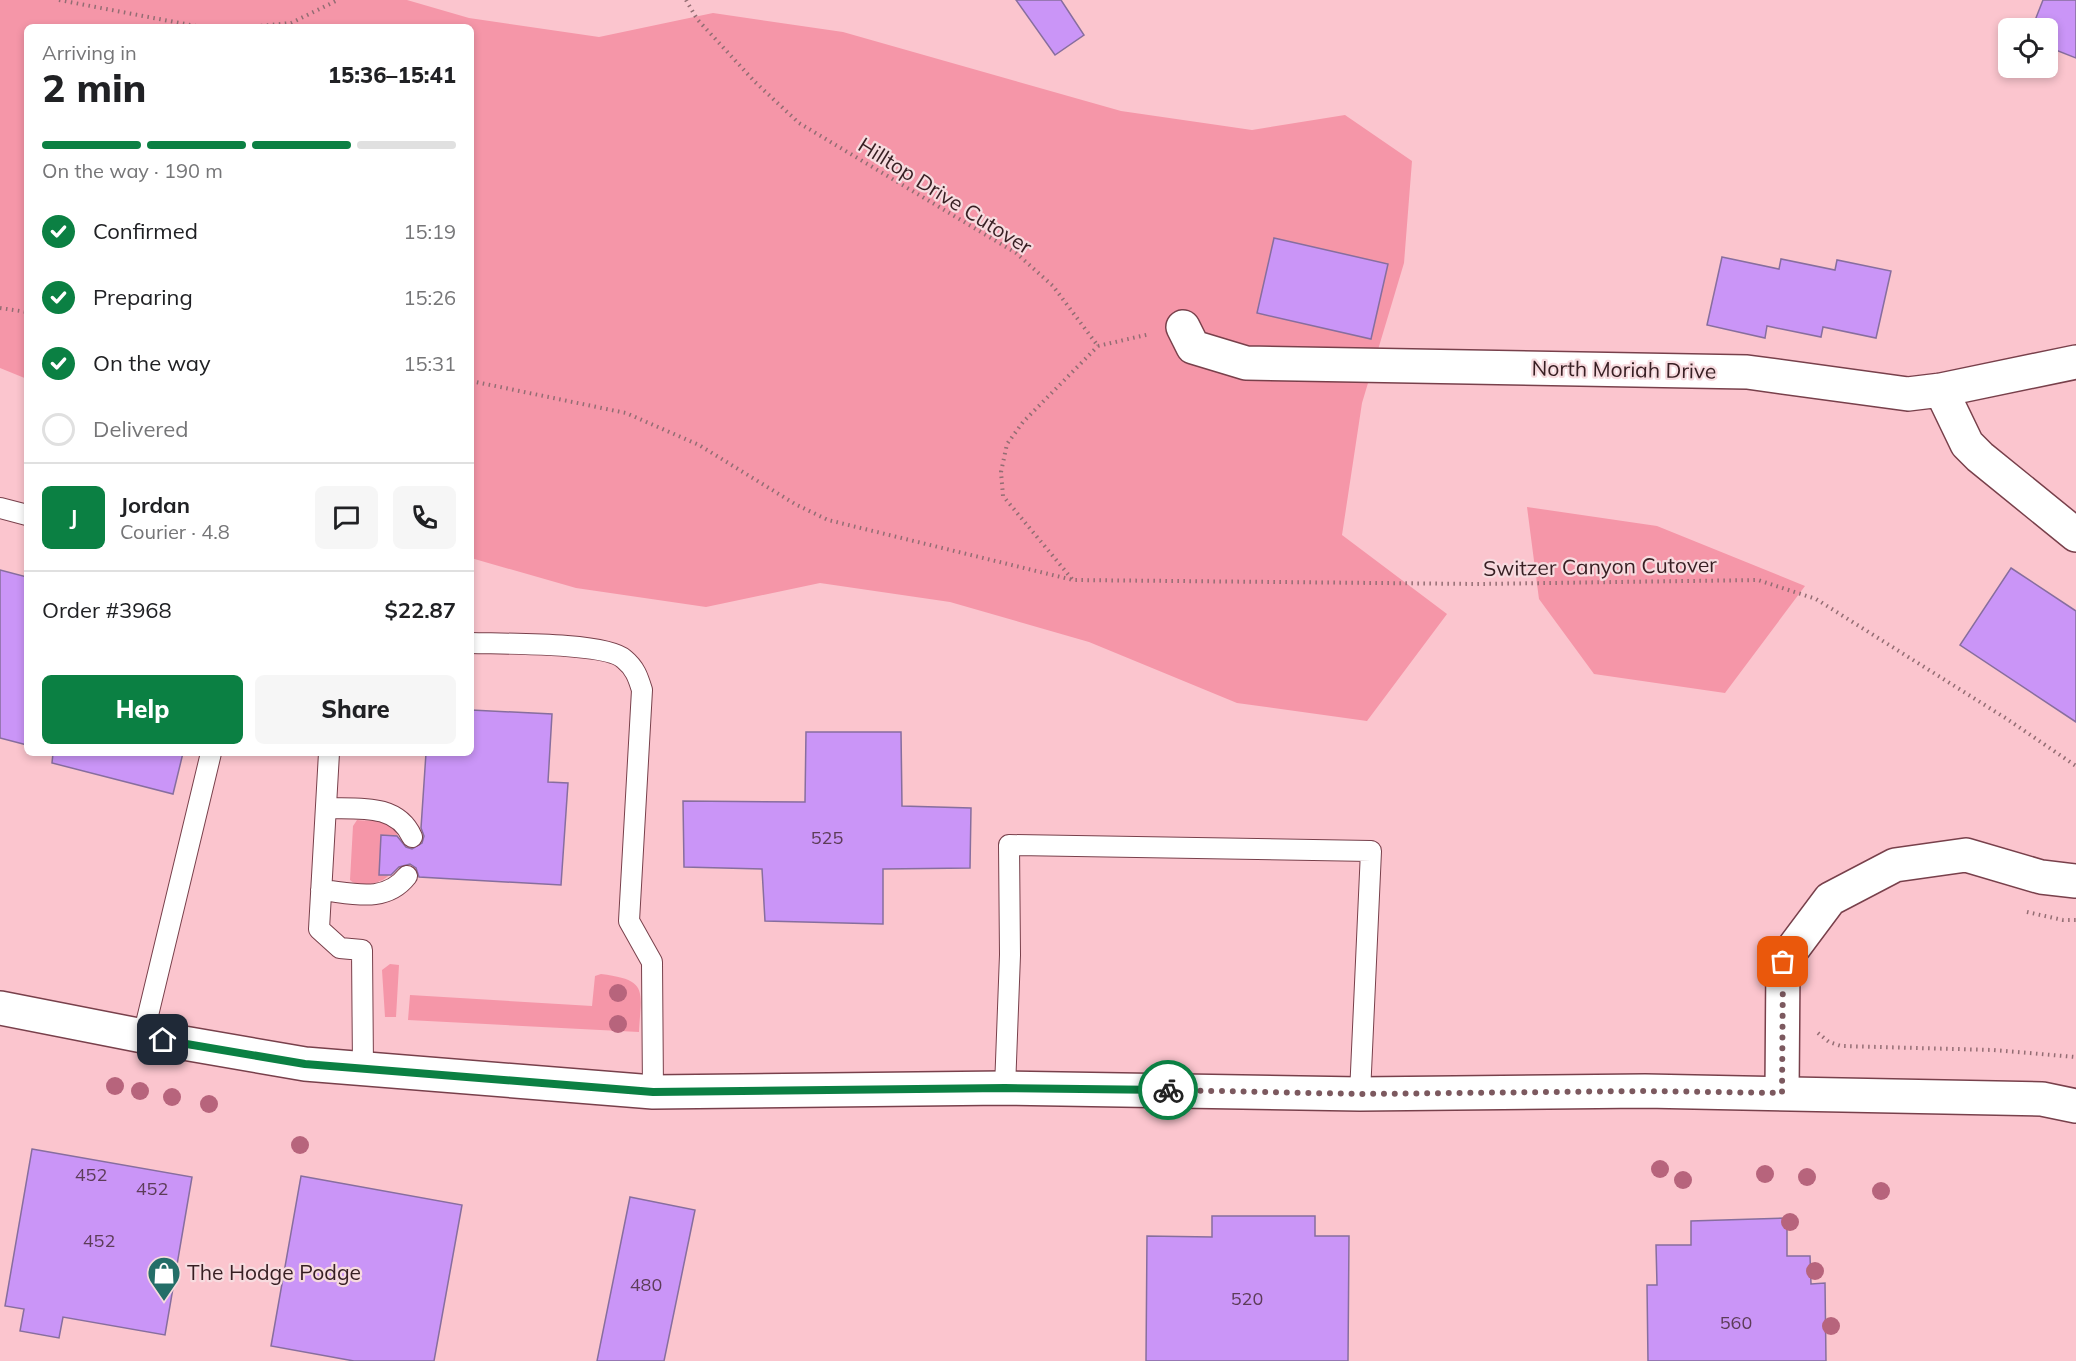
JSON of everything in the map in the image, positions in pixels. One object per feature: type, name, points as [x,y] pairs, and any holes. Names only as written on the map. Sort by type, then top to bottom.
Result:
[{"type":"street","name":"North Moriah Drive","points":[[1183,327],[1193,347],[1246,363],[1747,372],[1908,394],[1941,390],[2076,362]]},
{"type":"street","points":[[1941,390],[1967,444],[2076,535]]},
{"type":"street","points":[[1782,1093],[1783,962],[1830,899],[1895,865],[1966,855],[2041,877],[2076,881]]},
{"type":"street","points":[[0,1008],[305,1064],[653,1092],[1005,1088],[1360,1094],[1645,1091],[2042,1099],[2076,1106]]},
{"type":"lane","points":[[0,508],[24,514]]},
{"type":"lane","points":[[474,643],[601,649],[623,657],[637,671],[642,690],[629,921],[652,963],[653,1092]]},
{"type":"lane","points":[[143,1036],[211,756]]},
{"type":"lane","points":[[329,756],[319,930],[340,948],[362,950],[363,1068]]},
{"type":"lane","points":[[326,808],[385,812],[407,825],[412,837]]},
{"type":"lane","points":[[1005,1088],[1010,955],[1009,845],[1371,851],[1360,1094]]},
{"type":"lane","points":[[321,890],[381,894],[391,892],[407,876]]},
{"type":"path","points":[[59,0],[185,24]]},
{"type":"path","points":[[280,24],[291,23],[338,0]]},
{"type":"path","name":"Hilltop Drive Cutover","points":[[686,0],[697,19],[755,82],[799,123],[1016,254],[1053,286],[1098,346]]},
{"type":"path","points":[[0,308],[24,312]]},
{"type":"path","points":[[1073,580],[1003,496],[1001,472],[1007,444],[1023,422],[1098,346],[1183,327]]},
{"type":"path","name":"Switzer Canyon Cutover","points":[[474,382],[626,413],[699,445],[795,504],[828,520],[1073,580],[1479,584],[1758,580],[1816,598],[2016,724],[2076,765]]},
{"type":"path","points":[[2018,910],[2038,916],[2076,920]]},
{"type":"path","points":[[1814,1027],[1820,1036],[1841,1046],[1993,1050],[2076,1057]]},
{"type":"shaded area","points":[[0,0],[407,0],[469,18],[599,37],[713,13],[843,32],[1121,111],[1252,130],[1345,115],[1412,161],[1404,263],[1362,403],[1342,535],[1447,614],[1367,721],[1237,703],[1089,642],[950,602],[820,583],[706,607],[576,588],[474,559],[474,24],[24,24],[24,378],[0,368]]},
{"type":"shaded area","points":[[1527,507],[1657,526],[1805,586],[1725,693],[1594,674],[1539,599]]},
{"type":"shaded area","points":[[357,820],[381,822],[391,827],[398,836],[401,846],[400,857],[395,868],[388,876],[377,882],[363,884],[350,880],[353,826]]},
{"type":"shaded area","points":[[390,964],[399,965],[396,1017],[385,1017],[382,970]]},
{"type":"shaded area","points":[[601,974],[627,980],[635,984],[639,990],[641,1006],[639,1032],[408,1020],[410,995],[592,1006],[595,976]]},
{"type":"building","points":[[1016,0],[1061,0],[1084,35],[1055,55]]},
{"type":"building","points":[[2043,0],[2076,0],[2076,58],[2058,51],[2058,18],[2036,18]]},
{"type":"building","points":[[1274,238],[1388,264],[1371,339],[1257,313]]},
{"type":"building","points":[[1722,257],[1779,269],[1781,259],[1835,270],[1837,260],[1891,271],[1876,338],[1823,327],[1821,337],[1767,326],[1765,338],[1707,325]]},
{"type":"building","points":[[2011,568],[2076,611],[2076,722],[1960,645]]},
{"type":"building","points":[[0,570],[24,576],[24,744],[0,738]]},
{"type":"building","points":[[474,710],[552,714],[548,782],[568,783],[561,885],[419,877],[416,868],[410,864],[399,867],[391,875],[379,875],[381,835],[397,836],[406,847],[412,849],[422,843],[424,836],[421,828],[426,756],[474,756]]},
{"type":"building","points":[[806,732],[901,732],[902,806],[971,808],[970,868],[883,869],[883,924],[765,921],[762,869],[684,867],[683,801],[805,802]]},
{"type":"building","points":[[53,756],[182,756],[173,794],[52,763]]},
{"type":"building","points":[[32,1149],[192,1177],[165,1335],[63,1317],[59,1338],[20,1331],[24,1309],[5,1306]]},
{"type":"building","points":[[301,1176],[462,1205],[434,1361],[354,1361],[271,1346]]},
{"type":"building","points":[[630,1197],[695,1210],[664,1361],[597,1361]]},
{"type":"building","points":[[1212,1216],[1315,1216],[1315,1236],[1349,1236],[1348,1361],[1146,1361],[1147,1236],[1212,1237]]},
{"type":"building","points":[[1787,1218],[1787,1256],[1810,1256],[1811,1284],[1825,1283],[1826,1361],[1648,1361],[1647,1285],[1657,1285],[1656,1245],[1691,1245],[1691,1221]]},
{"type":"way so far","points":[[1168,1090],[1360,1094],[1645,1091],[1782,1093],[1783,962]]},
{"type":"place","name":"The Hodge Podge","points":[[164,1302]]},
{"type":"route","points":[[163,1040],[305,1064],[653,1092],[1005,1088],[1168,1090]]}]
